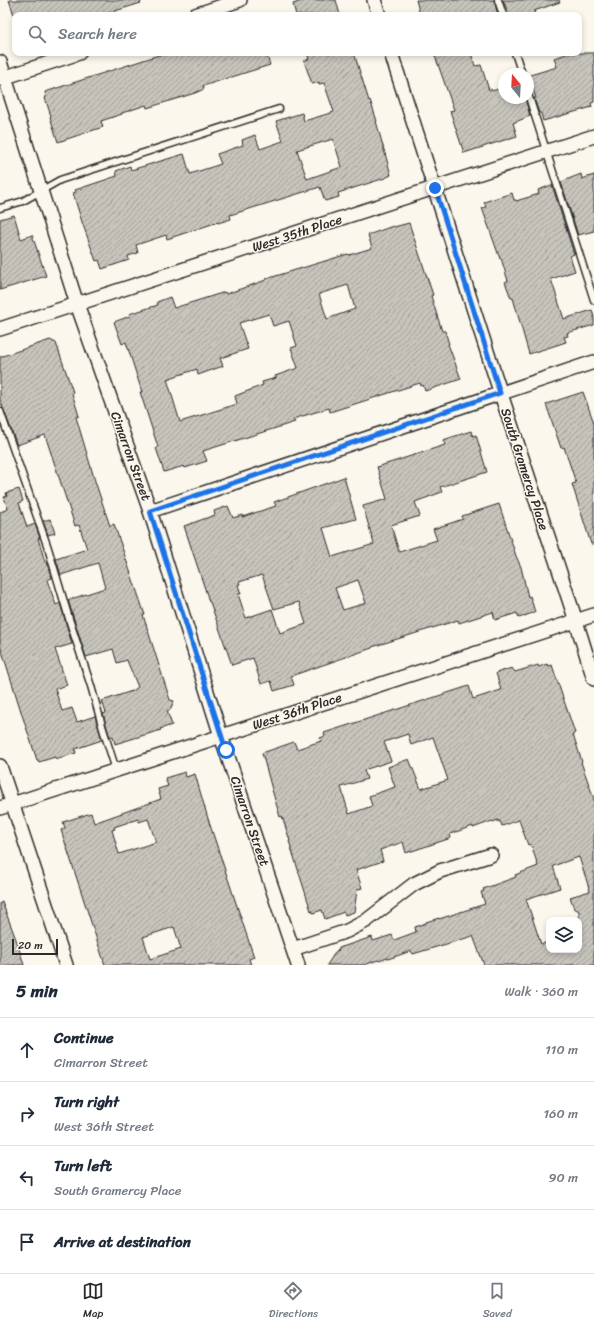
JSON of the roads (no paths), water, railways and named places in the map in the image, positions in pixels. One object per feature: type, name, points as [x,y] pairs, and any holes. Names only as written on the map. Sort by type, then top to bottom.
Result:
[{"type":"street","points":[[204,12],[240,0]]},
{"type":"street","points":[[374,0],[378,12]]},
{"type":"street","points":[[2,78],[70,56]]},
{"type":"street","name":"South Gramercy Place","points":[[393,56],[500,393],[594,679]]},
{"type":"street","name":"Cimarron Street","points":[[0,62],[2,78],[41,190],[77,304],[150,511],[221,736],[298,965]]},
{"type":"street","name":"West 35th Place","points":[[0,329],[594,136]]},
{"type":"street","points":[[150,511],[594,362]]},
{"type":"street","name":"West 36th Place","points":[[6,806],[594,615]]},
{"type":"street","points":[[0,766],[6,806],[66,965]]},
{"type":"street","points":[[293,949],[347,931],[366,921],[414,884],[440,871],[491,855]]},
{"type":"lane","points":[[498,0],[502,12]]},
{"type":"lane","points":[[516,56],[520,68]]},
{"type":"lane","points":[[531,104],[594,300]]},
{"type":"lane","points":[[0,208],[23,201],[60,180],[279,109]]},
{"type":"lane","points":[[0,411],[48,548],[116,770]]}]
